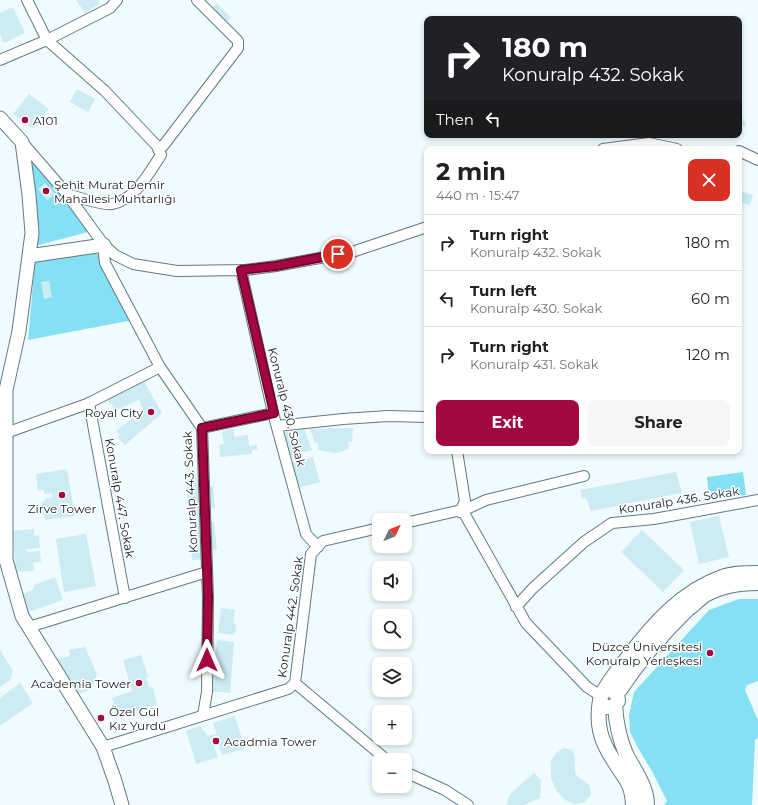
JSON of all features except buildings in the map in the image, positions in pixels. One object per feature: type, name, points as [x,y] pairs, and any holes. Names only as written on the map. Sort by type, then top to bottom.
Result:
[{"type":"main road","points":[[633,805],[633,792],[626,777],[607,750],[599,730],[598,716],[601,696],[611,679],[648,632],[688,594],[723,576],[758,572]]},
{"type":"main road","points":[[601,696],[602,703],[609,708],[616,700],[627,679],[664,635],[703,596],[721,588],[745,583],[758,583]]},
{"type":"main road","points":[[616,700],[616,720],[619,732],[626,753],[643,785],[647,805]]},
{"type":"street","points":[[27,0],[47,40],[105,91],[157,146],[161,155],[145,179],[126,199],[111,205],[67,194]]},
{"type":"street","points":[[0,60],[47,40],[110,8],[117,0]]},
{"type":"street","points":[[158,149],[163,146],[238,48],[238,42],[197,0]]},
{"type":"street","points":[[0,118],[67,194],[103,245],[115,255],[133,264],[178,271],[241,270],[276,266],[352,252],[424,228]]},
{"type":"street","points":[[22,142],[32,233],[19,331],[6,390],[3,434],[3,525],[6,560],[22,616],[103,747],[122,805]]},
{"type":"street","points":[[626,146],[649,143],[663,146]]},
{"type":"street","points":[[742,152],[758,160]]},
{"type":"street","points":[[29,256],[103,245]]},
{"type":"street","name":"Konuralp 443. Sokak","points":[[103,245],[105,263],[160,367],[202,428],[208,597],[207,692],[203,715]]},
{"type":"street","name":"Konuralp 430. Sokak","points":[[241,270],[277,426],[306,534],[318,546]]},
{"type":"street","points":[[3,434],[89,403],[160,367]]},
{"type":"street","name":"Konuralp 447. Sokak","points":[[89,403],[124,598]]},
{"type":"street","points":[[202,428],[274,413]]},
{"type":"street","points":[[277,426],[343,419],[388,416],[424,416]]},
{"type":"street","points":[[457,454],[464,501],[460,512]]},
{"type":"street","points":[[460,512],[486,500],[584,476]]},
{"type":"street","name":"Konuralp 436. Sokak","points":[[516,607],[532,588],[584,542],[612,523],[654,519],[758,500]]},
{"type":"street","points":[[412,520],[456,511],[464,513],[526,623],[587,687],[601,696]]},
{"type":"street","points":[[318,546],[323,541],[372,530]]},
{"type":"street","name":"Konuralp 442. Sokak","points":[[103,747],[288,689],[295,683],[311,554],[318,546]]},
{"type":"street","points":[[29,627],[207,572]]},
{"type":"street","points":[[295,683],[379,753]]},
{"type":"street","points":[[412,775],[445,790],[468,805]]},
{"type":"shaded area","points":[[32,162],[57,187],[88,232],[35,246],[30,170]]},
{"type":"shaded area","points":[[97,253],[133,320],[28,340],[35,261]]},
{"type":"shaded area","points":[[743,472],[746,495],[709,499],[707,477]]},
{"type":"shaded area","name":"Düzce Üniversitesi Konuralp Yerleşkesi","points":[[739,599],[758,599],[758,681],[747,685],[745,690],[758,720],[758,738],[755,740],[752,805],[664,805],[667,801],[630,732],[629,715],[634,692],[709,610]]},
{"type":"place","name":"A101","points":[[25,120]]},
{"type":"place","name":"Şehit Murat Demir Mahallesi Muhtarlığı","points":[[46,191]]},
{"type":"place","name":"Royal City","points":[[151,412]]},
{"type":"place","name":"Zirve Tower","points":[[62,495]]},
{"type":"place","name":"Düzce Üniversitesi Konuralp Yerleşkesi","points":[[710,653]]},
{"type":"place","name":"Academia Tower","points":[[139,683]]},
{"type":"place","name":"Özel Gül Kız Yurdu","points":[[101,718]]},
{"type":"place","name":"Acadmia Tower","points":[[216,741]]},
{"type":"route","points":[[207,660],[208,597],[202,428],[258,415],[274,413],[241,270],[276,266],[338,254]]}]
